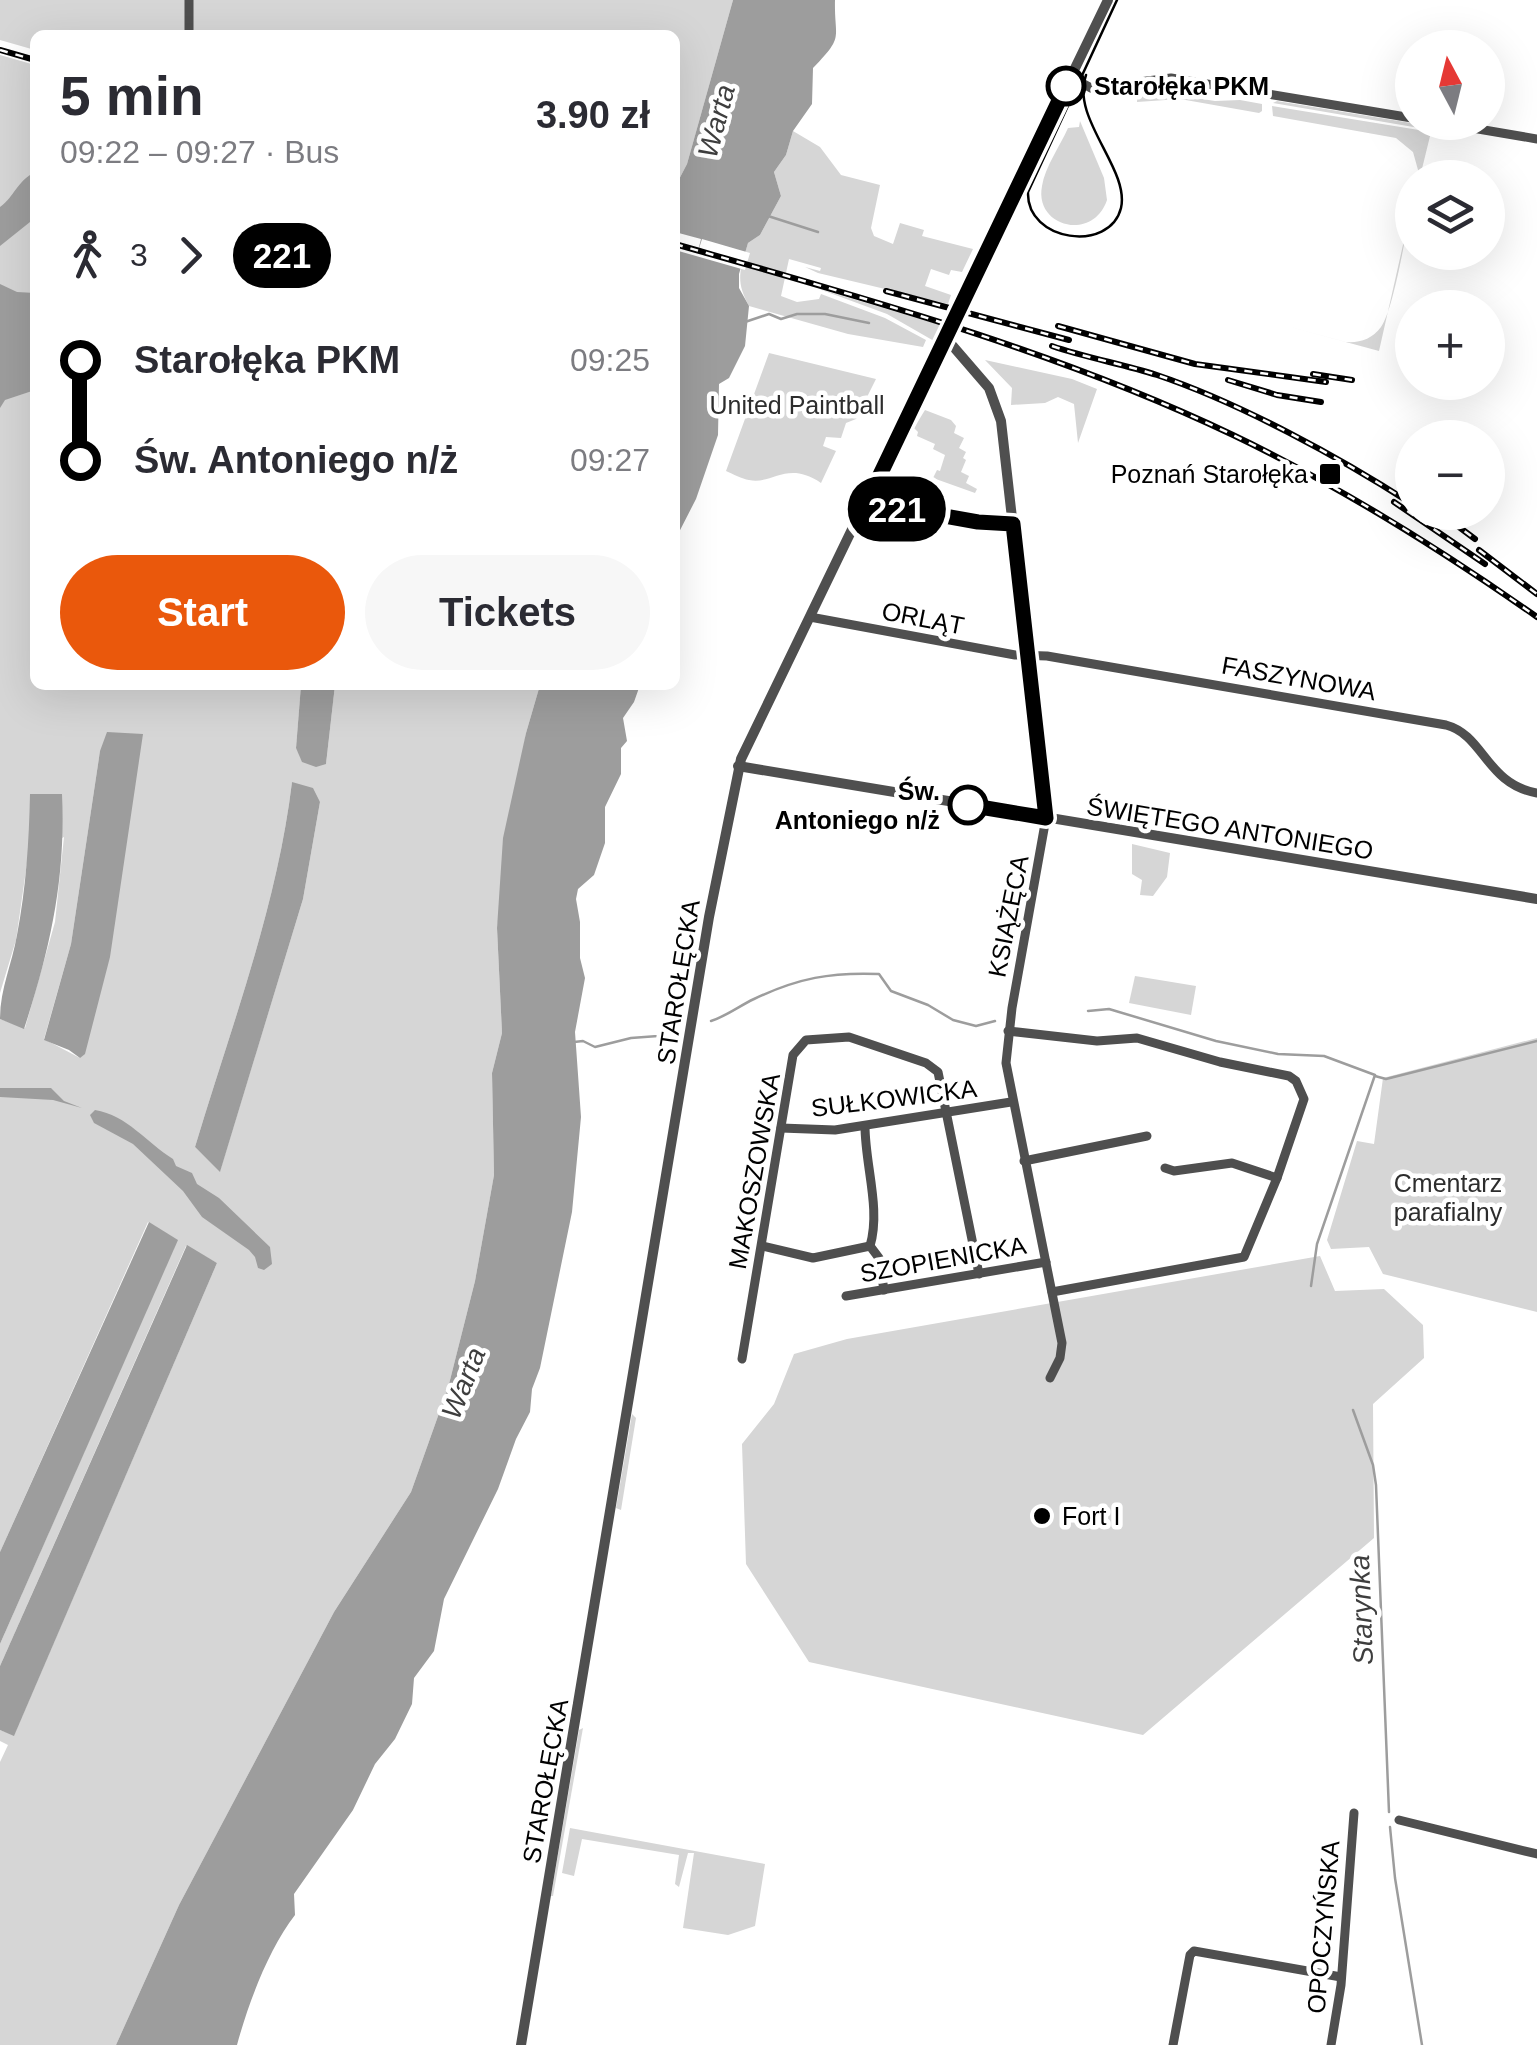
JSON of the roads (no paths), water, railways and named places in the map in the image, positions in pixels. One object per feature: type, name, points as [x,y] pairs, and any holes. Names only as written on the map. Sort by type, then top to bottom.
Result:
[{"type":"street","points":[[189,30],[190,0]]},
{"type":"street","name":"STAROŁĘCKA","points":[[521,2045],[711,904],[738,766],[1108,0]]},
{"type":"street","points":[[1071,76],[1091,88],[1171,78],[1395,115]]},
{"type":"street","points":[[1505,134],[1537,140]]},
{"type":"street","name":"KSIĄŻĘCA","points":[[944,337],[988,388],[1002,421],[1028,656],[1042,817],[1006,1063],[1062,1343],[1050,1378]]},
{"type":"street","name":"ORLĄT","points":[[810,617],[1028,656]]},
{"type":"street","name":"FASZYNOWA","points":[[1028,656],[1155,673],[1446,725],[1462,732],[1510,785],[1537,793]]},
{"type":"street","name":"ŚWIĘTEGO ANTONIEGO","points":[[738,766],[1537,899]]},
{"type":"street","points":[[1008,1031],[1090,1041],[1137,1038],[1220,1062],[1291,1076],[1304,1102],[1244,1257],[1052,1292]]},
{"type":"street","name":"MAKOSZOWSKA","points":[[742,1360],[794,1055],[800,1042],[849,1037],[926,1062],[941,1079],[979,1274]]},
{"type":"street","name":"SUŁKOWICKA","points":[[781,1128],[818,1131],[865,1126],[1011,1102]]},
{"type":"street","points":[[865,1126],[876,1226],[870,1246]]},
{"type":"street","points":[[1024,1162],[1147,1136]]},
{"type":"street","points":[[1165,1168],[1174,1171],[1232,1163],[1276,1178]]},
{"type":"street","points":[[762,1246],[813,1258],[870,1246]]},
{"type":"street","points":[[870,1246],[879,1258],[884,1290]]},
{"type":"street","name":"SZOPIENICKA","points":[[846,1296],[1046,1262]]},
{"type":"street","name":"OPOCZYŃSKA","points":[[1331,2045],[1341,1978],[1354,1813]]},
{"type":"street","points":[[1398,1820],[1537,1854]]},
{"type":"street","points":[[1173,2045],[1190,1954],[1194,1951],[1341,1978]]},
{"type":"water","name":"Warta","points":[[733,0],[835,0],[834,43],[813,68],[812,104],[793,131],[786,155],[774,172],[781,196],[760,235],[748,243],[739,274],[739,288],[749,306],[745,346],[729,378],[719,384],[718,435],[696,499],[680,530],[680,177]]},
{"type":"water","points":[[30,176],[30,222],[0,246],[0,207]]},
{"type":"water","points":[[0,284],[30,293],[30,392],[5,400],[0,408]]},
{"type":"water","points":[[301,690],[334,690],[326,764],[316,767],[302,762],[296,748]]},
{"type":"water","name":"Warta","points":[[539,690],[638,690],[623,718],[627,741],[621,748],[621,774],[605,807],[605,843],[594,875],[578,889],[576,899],[585,978],[575,1032],[581,1117],[572,1212],[530,1412],[498,1489],[444,1599],[434,1651],[414,1678],[412,1704],[395,1739],[375,1764],[353,1810],[294,1894],[295,1915],[260,1977],[237,2045],[116,2045],[179,1905],[334,1612],[411,1492],[448,1388],[475,1281],[494,1175],[492,1073],[502,1033],[497,928],[503,838]]},
{"type":"water","points":[[107,732],[143,734],[110,957],[85,1054],[80,1058],[44,1040],[71,944],[100,751]]},
{"type":"water","points":[[292,782],[313,788],[320,802],[303,899],[220,1172],[195,1147],[264,921]]},
{"type":"water","points":[[30,794],[62,794],[63,825],[54,913],[24,1029],[0,1019],[23,900]]},
{"type":"water","points":[[0,1088],[51,1088],[64,1101],[82,1108],[53,1100],[0,1097]]},
{"type":"water","points":[[95,1110],[127,1123],[173,1159],[176,1166],[192,1173],[197,1184],[219,1198],[270,1247],[272,1264],[264,1270],[258,1268],[249,1250],[202,1217],[183,1191],[133,1144],[94,1123],[90,1115]]},
{"type":"water","points":[[149,1222],[178,1240],[0,1644],[0,1552]]},
{"type":"water","points":[[187,1245],[217,1263],[14,1736],[0,1730],[0,1666]]},
{"type":"waterway","points":[[768,216],[818,232]]},
{"type":"waterway","points":[[745,322],[769,314],[781,319],[797,314],[825,314],[869,323]]},
{"type":"waterway","name":"Starynka","points":[[711,1021],[785,986],[830,975],[862,974],[879,974],[891,991],[953,1020],[976,1026],[995,1021]]},
{"type":"waterway","name":"Starynka","points":[[1088,1011],[1109,1009],[1216,1041],[1278,1054],[1324,1056],[1375,1075],[1317,1244],[1311,1286]]},
{"type":"waterway","name":"Starynka","points":[[574,1042],[583,1041],[595,1047],[658,1036],[670,1027]]},
{"type":"waterway","name":"Starynka","points":[[1375,1076],[1386,1079],[1537,1041]]},
{"type":"waterway","name":"Starynka","points":[[1353,1410],[1376,1485],[1389,1812]]},
{"type":"waterway","name":"Starynka","points":[[1390,1827],[1422,2045]]},
{"type":"tram line","points":[[1086,75],[1086,108],[1117,177],[1121,208],[1114,222],[1102,232],[1070,236],[1040,222],[1031,209],[1028,192],[1117,0]]},
{"type":"railway","points":[[0,50],[30,59]]},
{"type":"railway","points":[[680,245],[958,328],[1166,405],[1351,497],[1537,617]]},
{"type":"railway","points":[[886,291],[1069,340]]},
{"type":"railway","points":[[1058,326],[1195,364],[1326,382]]},
{"type":"railway","points":[[1052,346],[1157,375],[1222,400],[1321,450],[1395,494]]},
{"type":"railway","points":[[1313,374],[1352,380]]},
{"type":"railway","points":[[1228,380],[1277,395],[1321,402]]},
{"type":"railway","points":[[1394,502],[1485,564]]},
{"type":"railway","points":[[1463,530],[1475,539]]},
{"type":"railway","points":[[1479,550],[1537,594]]},
{"type":"place","name":"Starołęka PKM","points":[[1066,86]]},
{"type":"place","name":"Poznań Starołęka","points":[[1330,474]]},
{"type":"place","name":"Św. Antoniego n/ż","points":[[968,805]]},
{"type":"place","name":"Fort I","points":[[1042,1516]]},
{"type":"park label","name":"United Paintball","points":[[797,405]]},
{"type":"park label","name":"Cmentarz parafialny","points":[[1448,1198]]}]
